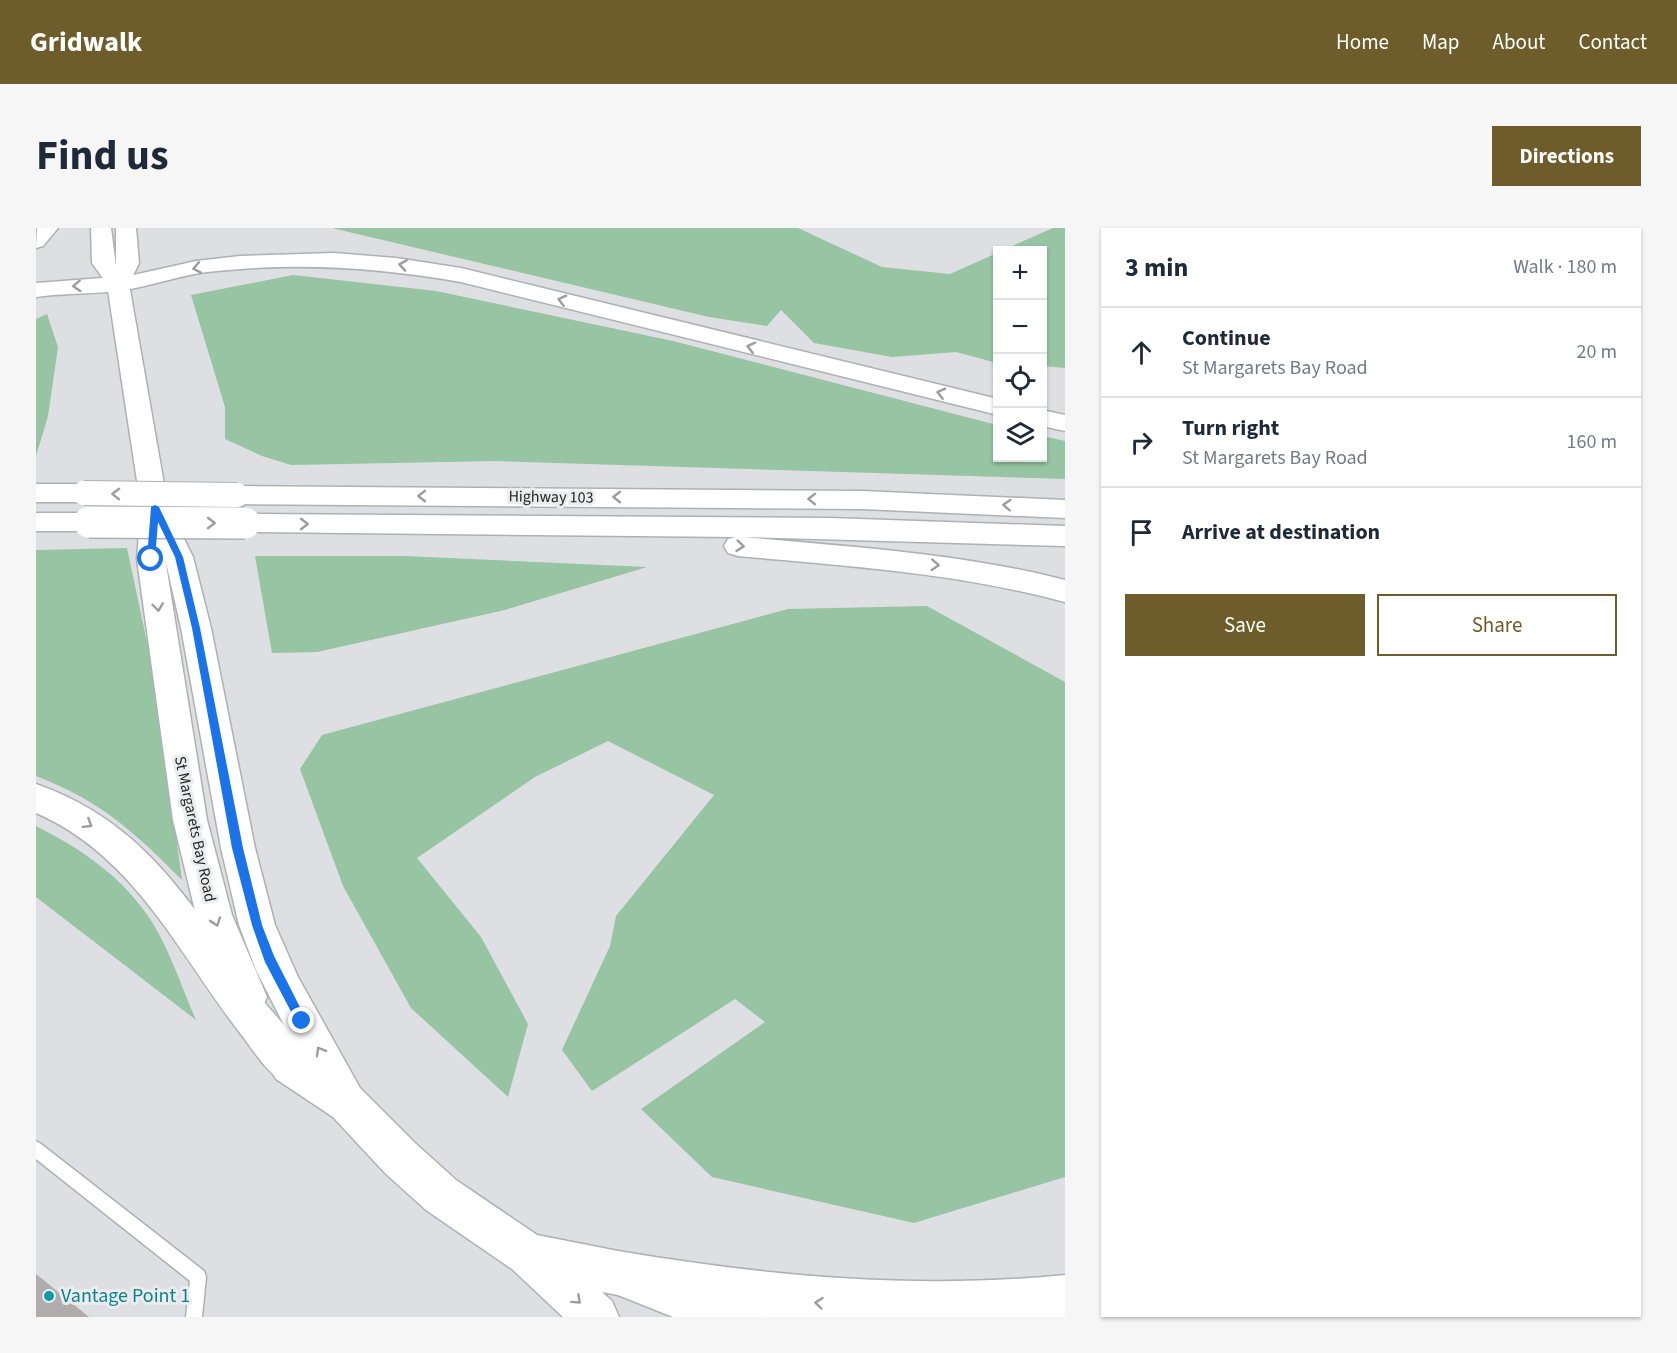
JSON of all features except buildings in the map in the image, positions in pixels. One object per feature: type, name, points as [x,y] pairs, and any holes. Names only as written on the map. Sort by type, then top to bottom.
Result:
[{"type":"main road","points":[[36,242],[48,228]]},
{"type":"main road","name":"St Margarets Bay Road","points":[[101,228],[103,263],[118,284],[155,507],[151,559],[190,820],[214,915],[226,950],[261,1024],[290,1065],[347,1103],[400,1158],[441,1195],[527,1254],[596,1317]]},
{"type":"main road","name":"St Margarets Bay Road","points":[[118,284],[128,263],[126,228]]},
{"type":"main road","points":[[36,290],[118,284],[205,266],[274,259],[347,258],[402,264],[461,275],[993,406]]},
{"type":"main road","points":[[1047,419],[1065,423]]},
{"type":"main road","name":"Highway 103","points":[[36,493],[862,500],[1065,509]]},
{"type":"main road","name":"St Margarets Bay Road","points":[[155,507],[179,557],[196,628],[238,848],[257,925],[269,958],[285,990],[323,1055],[347,1103]]},
{"type":"main road","name":"Highway 103","points":[[36,522],[903,529],[1065,536]]},
{"type":"main road","points":[[473,525],[627,535],[949,566],[1012,577],[1065,591]]},
{"type":"main road","points":[[36,798],[56,804],[96,828],[145,875],[198,939],[236,998],[290,1065]]},
{"type":"main road","name":"St Margarets Bay Road","points":[[527,1254],[618,1273],[697,1304],[739,1317]]},
{"type":"main road","points":[[618,1273],[744,1296],[871,1308],[982,1308],[1025,1305],[1065,1297]]},
{"type":"lane","points":[[36,1149],[198,1277],[194,1317]]},
{"type":"green space","points":[[332,228],[798,228],[882,267],[950,274],[993,255],[993,362],[956,352],[892,357],[814,343],[781,310],[767,326],[709,317]]},
{"type":"green space","points":[[1053,228],[1065,228],[1065,368],[1047,366],[1047,246],[1012,246]]},
{"type":"green space","points":[[293,275],[436,291],[673,341],[993,424],[993,462],[1047,462],[1047,437],[1065,441],[1065,479],[496,461],[291,465],[262,456],[225,439],[225,407],[191,295]]},
{"type":"green space","points":[[47,314],[58,347],[48,416],[36,456],[36,319]]},
{"type":"green space","points":[[127,548],[155,680],[182,880],[115,819],[79,796],[36,776],[36,550]]},
{"type":"green space","points":[[255,556],[405,556],[647,567],[505,610],[317,652],[272,653]]},
{"type":"green space","points":[[927,606],[1065,682],[1065,1177],[914,1223],[712,1177],[641,1109],[765,1022],[735,999],[592,1091],[562,1050],[610,946],[616,916],[714,795],[608,741],[535,777],[417,858],[481,937],[528,1024],[508,1097],[411,1008],[343,886],[300,769],[322,735],[788,609]]},
{"type":"green space","points":[[36,826],[101,866],[141,906],[164,945],[196,1020],[36,897]]},
{"type":"place","name":"Vantage Point 1","points":[[49,1296]]},
{"type":"route","points":[[151,559],[155,507],[179,557],[196,628],[238,848],[257,925],[269,958],[302,1021]]}]
